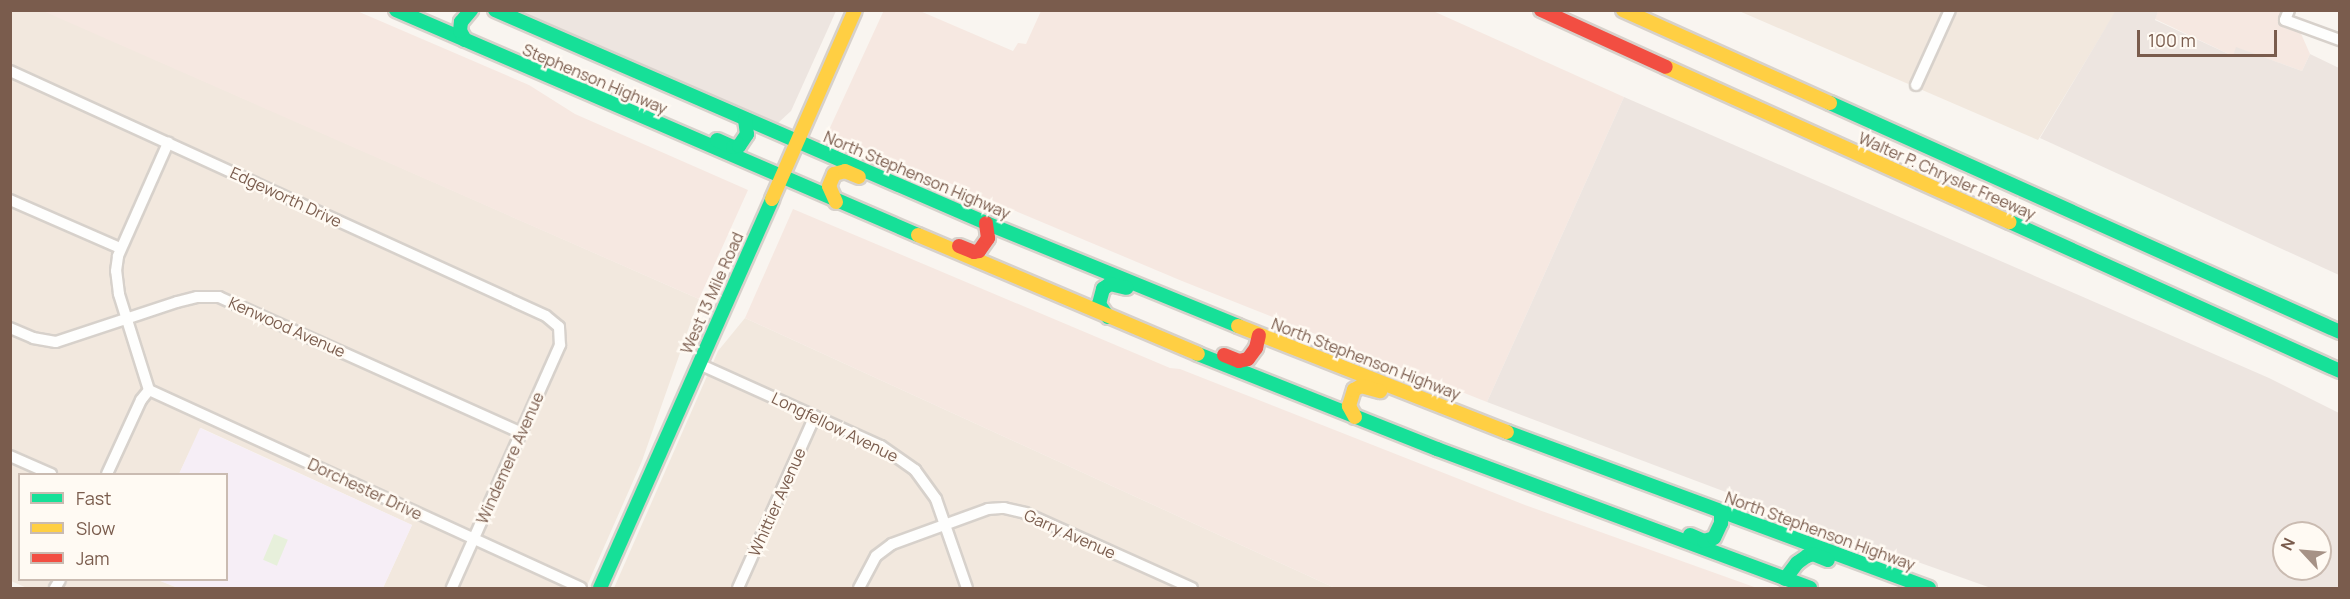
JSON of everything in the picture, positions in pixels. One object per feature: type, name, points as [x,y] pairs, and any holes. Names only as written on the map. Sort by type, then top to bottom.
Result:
[{"type":"main road","name":"Stephenson Highway","points":[[396,10],[782,179]]},
{"type":"main road","points":[[465,40],[460,31],[461,22],[471,10]]},
{"type":"main road","points":[[481,10],[615,69],[644,75]]},
{"type":"main road","name":"Stephenson Highway","points":[[495,10],[798,142]]},
{"type":"main road","name":"West 13 Mile Road","points":[[600,588],[855,10]]},
{"type":"main road","name":"Walter P. Chrysler Freeway","points":[[1541,10],[2340,371]]},
{"type":"main road","name":"Walter P. Chrysler Freeway","points":[[1623,10],[2340,332]]},
{"type":"main road","points":[[613,105],[636,105],[733,147],[739,146],[747,134],[745,119]]},
{"type":"main road","name":"North Stephenson Highway","points":[[798,142],[986,223],[1259,335],[1721,513],[1927,588]]},
{"type":"main road","points":[[836,202],[829,186],[834,174],[841,171],[924,205],[959,211]]},
{"type":"main road","points":[[782,179],[1108,317],[1355,417],[1578,502],[1781,584],[1810,588]]},
{"type":"main road","points":[[870,216],[887,215],[974,252],[979,251],[986,243],[988,231],[986,223]]},
{"type":"main road","points":[[1108,317],[1099,300],[1107,286],[1115,284],[1140,293],[1160,293]]},
{"type":"main road","points":[[1196,353],[1208,348],[1243,361],[1254,353],[1259,335]]},
{"type":"main road","points":[[1355,417],[1349,406],[1350,397],[1361,386],[1451,418],[1477,420]]},
{"type":"main road","points":[[1578,502],[1608,505],[1704,541],[1714,538],[1719,531],[1721,513]]},
{"type":"main road","points":[[1781,584],[1802,558],[1813,554],[1901,586],[1927,588]]},
{"type":"street","points":[[1916,86],[1950,10]]},
{"type":"street","points":[[2289,10],[2285,20],[2340,40]]},
{"type":"street","name":"Edgeworth Drive","points":[[10,71],[546,316],[559,327]]},
{"type":"street","points":[[107,473],[141,400],[149,390],[117,283],[117,264],[120,248],[168,143]]},
{"type":"street","points":[[10,200],[120,248]]},
{"type":"street","name":"Kenwood Avenue","points":[[10,328],[33,338],[56,342],[197,297],[224,298],[521,433]]},
{"type":"street","name":"Windemere Avenue","points":[[452,588],[560,345],[559,327]]},
{"type":"street","name":"Longfellow Avenue","points":[[699,364],[880,446],[909,465],[936,500],[968,588]]},
{"type":"street","name":"Dorchester Drive","points":[[149,390],[581,588]]},
{"type":"street","name":"Whittier Avenue","points":[[738,588],[815,416]]},
{"type":"street","points":[[10,456],[49,473]]},
{"type":"street","name":"Garry Avenue","points":[[860,588],[882,550],[899,541],[988,509],[1017,510],[1192,588]]},
{"type":"shaded area","points":[[884,10],[920,11],[1013,51],[1018,43],[1026,44],[1041,11],[1433,11],[1624,97],[1487,402],[1182,281],[828,132]]},
{"type":"shaded area","points":[[2116,10],[2158,11],[2155,20],[2233,56],[2236,47],[2302,71],[2310,54],[2339,68],[2339,275],[2040,138]]},
{"type":"shaded area","points":[[11,11],[45,11],[699,299],[642,461],[586,588],[383,588],[412,525],[201,428],[179,473],[18,473],[18,581],[160,581],[178,588],[27,588],[11,581]]},
{"type":"shaded area","points":[[43,11],[357,11],[529,85],[575,114],[748,190],[699,299]]},
{"type":"shaded area","points":[[513,11],[836,11],[791,111],[778,123]]},
{"type":"shaded area","points":[[1739,11],[2116,11],[2038,140]]},
{"type":"shaded area","points":[[2158,11],[2291,11],[2310,54],[2302,71],[2237,48],[2233,56],[2155,19]]},
{"type":"shaded area","points":[[1624,97],[2269,378],[2339,413],[2339,588],[1991,588],[1808,523],[1487,402]]},
{"type":"shaded area","points":[[793,209],[1170,368],[1180,369],[1525,505],[1757,588],[1335,588],[745,318]]},
{"type":"shaded area","points":[[745,318],[1335,588],[614,588],[718,351]]},
{"type":"shaded area","points":[[200,428],[412,525],[383,588],[178,588],[160,581],[228,581],[228,473],[179,473]]},
{"type":"green space","points":[[274,534],[288,540],[277,566],[263,560]]},
{"type":"traffic: fast","points":[[396,10],[918,235]]},
{"type":"traffic: fast","points":[[465,40],[460,31],[461,22],[471,10]]},
{"type":"traffic: fast","points":[[495,10],[986,223],[1238,326]]},
{"type":"traffic: fast","points":[[1830,103],[2340,332]]},
{"type":"traffic: fast","points":[[717,140],[733,147],[739,146],[747,134],[745,119]]},
{"type":"traffic: fast","points":[[600,588],[772,199]]},
{"type":"traffic: fast","points":[[2010,222],[2340,371]]},
{"type":"traffic: fast","points":[[1108,317],[1099,304],[1103,289],[1110,284],[1127,288]]},
{"type":"traffic: fast","points":[[1198,354],[1437,449],[1810,588]]},
{"type":"traffic: fast","points":[[1507,432],[1929,588]]},
{"type":"traffic: fast","points":[[1690,535],[1704,541],[1714,538],[1721,523],[1721,513]]},
{"type":"traffic: fast","points":[[1785,579],[1797,563],[1807,556],[1813,554],[1828,560]]},
{"type":"traffic: slow","points":[[772,199],[855,10]]},
{"type":"traffic: slow","points":[[1623,10],[1830,103]]},
{"type":"traffic: slow","points":[[1666,67],[2010,222]]},
{"type":"traffic: slow","points":[[836,202],[829,186],[834,174],[845,171],[859,177]]},
{"type":"traffic: slow","points":[[918,235],[1198,354]]},
{"type":"traffic: slow","points":[[1238,326],[1507,432]]},
{"type":"traffic: slow","points":[[1355,417],[1349,406],[1354,390],[1361,386],[1380,391]]},
{"type":"traffic: jam","points":[[1541,10],[1666,67]]},
{"type":"traffic: jam","points":[[959,246],[974,252],[979,251],[988,238],[986,223]]},
{"type":"traffic: jam","points":[[1224,355],[1239,361],[1248,359],[1256,348],[1259,335]]}]
